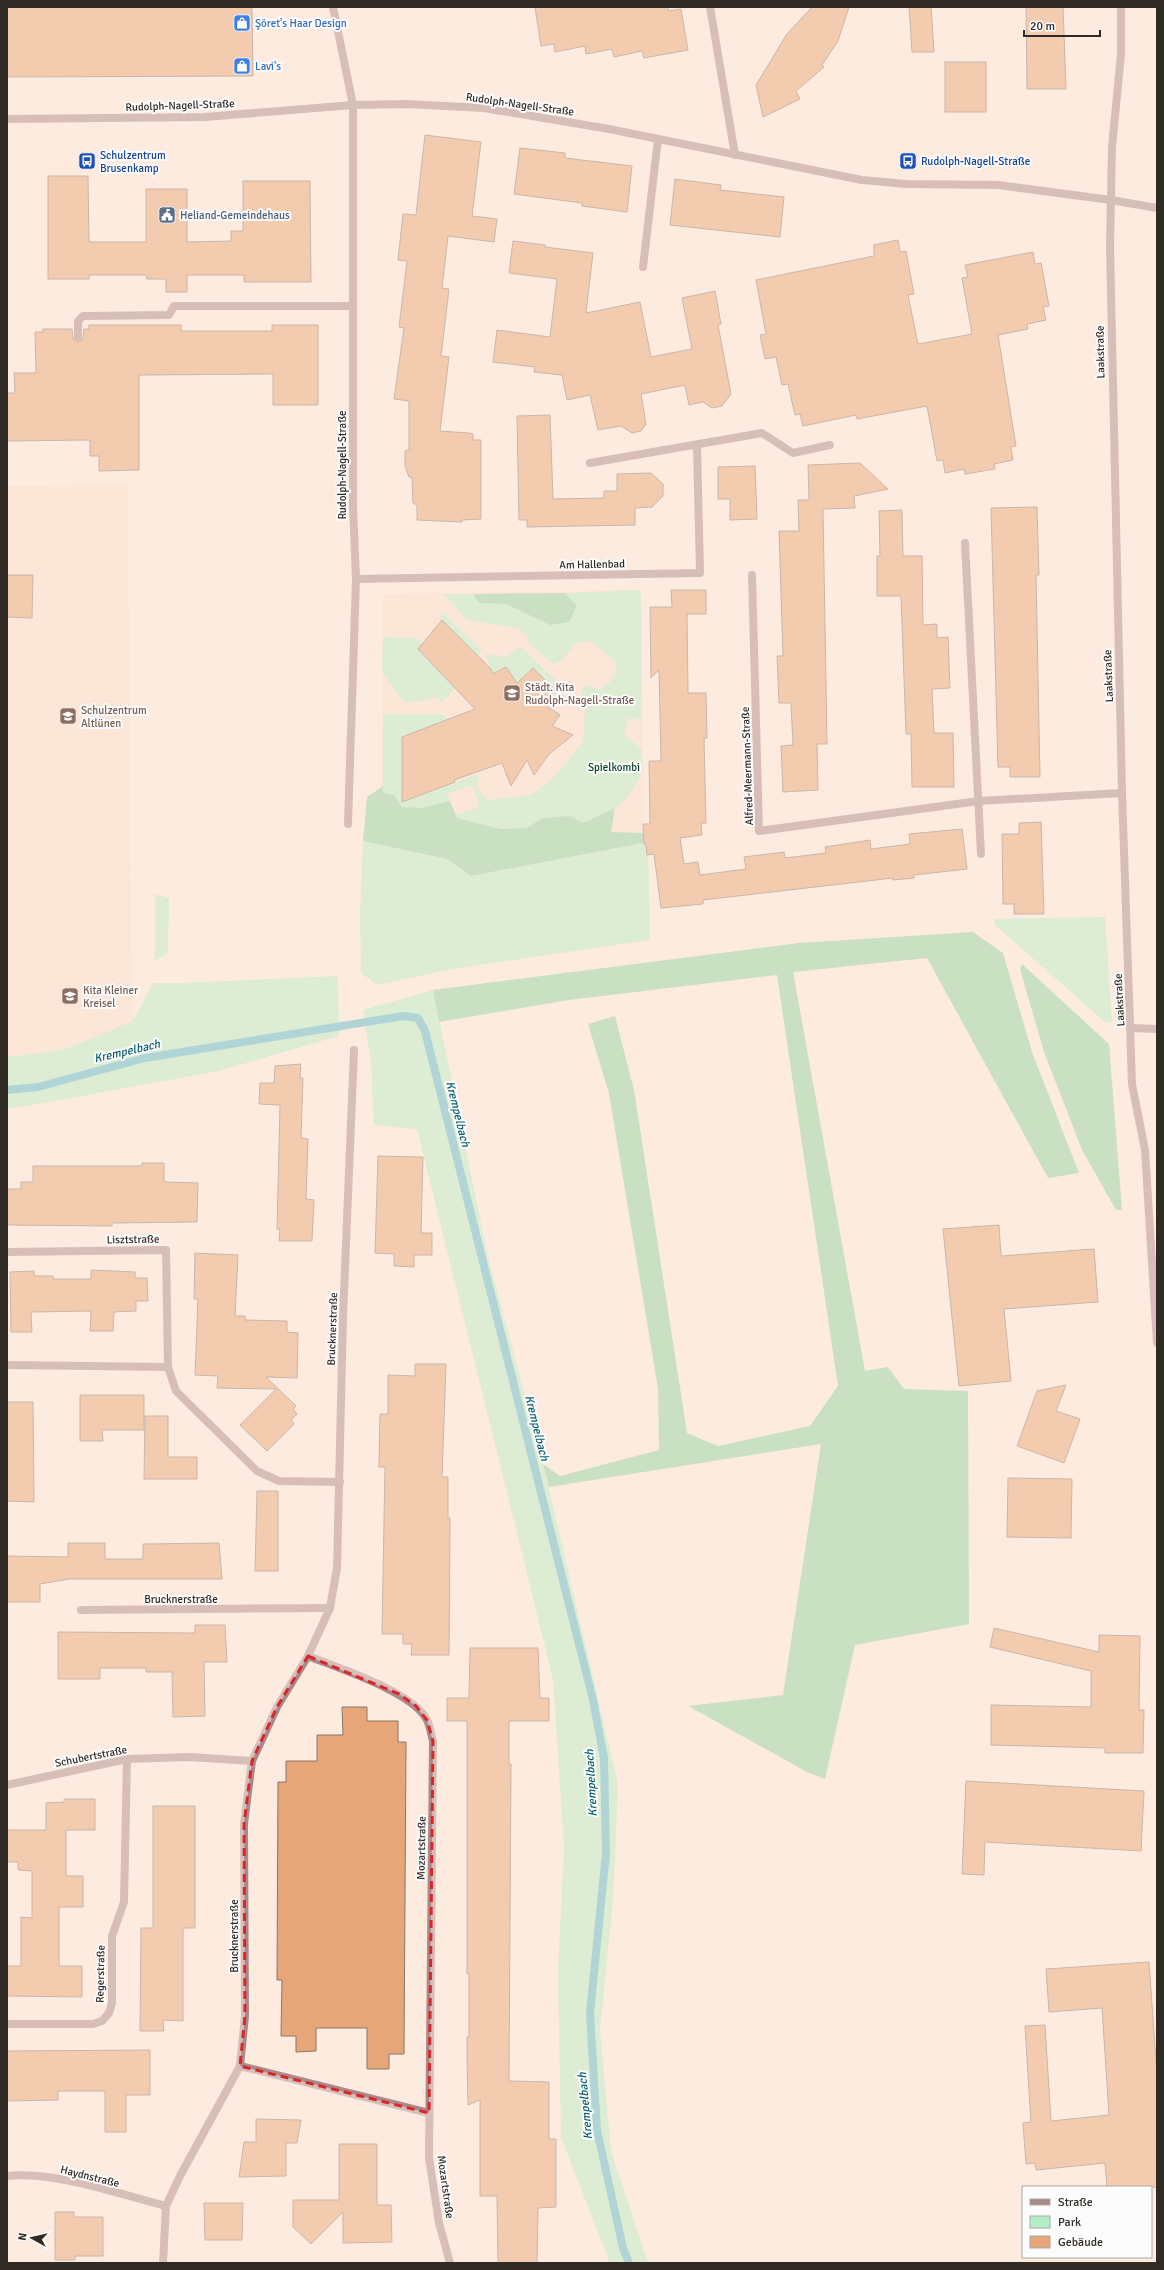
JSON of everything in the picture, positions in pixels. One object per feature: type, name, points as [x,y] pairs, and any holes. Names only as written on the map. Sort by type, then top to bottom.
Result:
[{"type":"street","points":[[333,7],[352,105]]},
{"type":"street","points":[[710,7],[735,154]]},
{"type":"street","name":"Laakstraße","points":[[1120,7],[1121,54],[1112,146],[1111,200],[1114,476],[1122,793],[1132,1084],[1145,1150],[1157,1343]]},
{"type":"street","name":"Rudolph-Nagell-Straße","points":[[7,119],[205,117],[352,105],[407,104],[484,108],[658,139],[862,180],[906,184],[998,185],[1111,200],[1157,208]]},
{"type":"street","name":"Rudolph-Nagell-Straße","points":[[348,824],[356,579],[353,506],[352,105]]},
{"type":"street","points":[[643,267],[658,139]]},
{"type":"street","points":[[78,337],[78,321],[83,316],[169,315],[174,306],[353,306]]},
{"type":"street","points":[[590,463],[762,433],[793,453],[830,445]]},
{"type":"street","name":"Am Hallenbad","points":[[356,579],[700,573],[697,445]]},
{"type":"street","points":[[965,543],[981,854]]},
{"type":"street","name":"Alfred-Meermann-Straße","points":[[752,575],[760,831],[979,801],[1122,793]]},
{"type":"street","points":[[1131,1028],[1157,1029]]},
{"type":"street","name":"Brucknerstraße","points":[[163,2263],[166,2206],[180,2176],[240,2066],[245,2016],[244,1824],[252,1761],[277,1707],[308,1656],[330,1608],[337,1568],[343,1316],[354,1050]]},
{"type":"street","name":"Lisztstraße","points":[[7,1252],[166,1250],[168,1367],[176,1391],[257,1471],[279,1481],[340,1482]]},
{"type":"street","points":[[7,1365],[168,1367]]},
{"type":"street","name":"Brucknerstraße","points":[[81,1610],[330,1608]]},
{"type":"street","name":"Mozartstraße","points":[[308,1656],[399,1694],[416,1706],[427,1720],[433,1741],[429,2158],[439,2222],[450,2263]]},
{"type":"street","name":"Schubertstraße","points":[[7,1784],[126,1759],[190,1758],[252,1761]]},
{"type":"street","name":"Regerstraße","points":[[7,2024],[93,2024],[102,2020],[109,2013],[112,2003],[112,1936],[124,1902],[126,1759]]},
{"type":"street","points":[[240,2066],[429,2114]]},
{"type":"street","name":"Haydnstraße","points":[[7,2176],[27,2174],[59,2179],[166,2206]]},
{"type":"highlighted area","points":[[308,1656],[399,1694],[416,1706],[427,1720],[433,1741],[429,2113],[240,2066],[245,2016],[244,1824],[252,1761],[277,1707]]},
{"type":"shaded area","name":"Schulzentrum Altlünen","points":[[128,485],[131,947],[133,1021],[63,1050],[7,1057],[7,486]]},
{"type":"shaded area","name":"Städt. Kita Rudolph-Nagell-Straße","points":[[641,590],[644,833],[382,828],[383,594]]},
{"type":"green space","name":"Spielkombi","points":[[641,590],[642,719],[628,718],[624,735],[642,749],[641,776],[624,802],[615,808],[583,823],[569,816],[542,818],[527,828],[501,829],[457,818],[456,815],[480,806],[472,785],[447,794],[450,801],[422,808],[402,807],[394,795],[383,793],[383,714],[442,714],[449,719],[402,737],[402,802],[479,774],[477,787],[487,800],[532,795],[555,776],[583,742],[585,710],[581,692],[586,685],[599,690],[610,682],[617,670],[615,661],[590,641],[575,643],[564,659],[553,664],[527,641],[527,637],[518,628],[467,620],[444,594],[473,594],[479,603],[506,604],[524,613],[569,622],[577,606],[565,593]]},
{"type":"green space","points":[[565,593],[577,606],[569,622],[550,625],[506,604],[479,603],[473,594]]},
{"type":"green space","points":[[443,613],[481,650],[478,656],[439,617]]},
{"type":"green space","points":[[383,637],[420,639],[421,645],[418,650],[455,688],[442,702],[436,696],[423,701],[404,702],[382,672]]},
{"type":"green space","points":[[520,646],[565,689],[561,696],[553,693],[555,690],[533,668],[517,683],[506,667],[493,674],[485,653],[505,658]]},
{"type":"green space","points":[[383,786],[383,793],[394,795],[402,807],[422,808],[450,801],[457,818],[501,829],[527,828],[542,818],[569,816],[583,823],[615,808],[611,832],[644,833],[648,842],[471,876],[447,859],[363,841],[367,797]]},
{"type":"green space","points":[[363,841],[447,859],[471,876],[648,842],[650,940],[452,969],[377,985],[361,973],[360,914]]},
{"type":"green space","points":[[155,894],[169,898],[168,952],[155,961]]},
{"type":"green space","points":[[1105,917],[1112,1022],[1105,1022],[995,925],[995,919]]},
{"type":"green space","points":[[973,932],[1003,953],[1032,1052],[1079,1173],[1048,1178],[927,958],[793,972],[865,1371],[888,1367],[904,1389],[968,1391],[969,1624],[855,1645],[825,1779],[807,1772],[688,1706],[783,1695],[821,1444],[549,1487],[543,1464],[560,1476],[659,1450],[658,1389],[609,1093],[588,1024],[615,1016],[634,1090],[687,1433],[718,1446],[810,1426],[838,1386],[777,975],[569,1000],[439,1022],[433,990],[799,943]]},
{"type":"green space","points":[[1022,964],[1109,1044],[1122,1210],[1116,1210],[1082,1150],[1044,1052],[1020,969]]},
{"type":"green space","points":[[338,976],[339,1036],[219,1071],[27,1106],[7,1108],[7,1057],[63,1050],[133,1021],[153,983]]},
{"type":"green space","points":[[433,990],[487,1252],[543,1464],[618,1784],[613,1901],[600,2030],[611,2151],[648,2263],[610,2263],[561,2137],[558,1971],[564,1847],[553,1679],[417,1129],[374,1125],[371,1063],[363,1010]]},
{"type":"building","points":[[7,7],[252,7],[253,76],[7,77]]},
{"type":"building","points":[[535,7],[668,7],[668,11],[681,9],[688,50],[644,58],[642,51],[614,57],[612,49],[586,54],[585,46],[555,52],[554,44],[541,46]]},
{"type":"building","points":[[812,7],[849,7],[838,41],[822,65],[824,67],[796,91],[800,99],[763,117],[756,85],[787,34]]},
{"type":"building","points":[[909,7],[931,7],[934,52],[912,52]]},
{"type":"building","points":[[1026,7],[1063,7],[1066,89],[1027,89]]},
{"type":"building","points":[[945,62],[986,62],[986,112],[945,112]]},
{"type":"building","points":[[425,135],[481,142],[472,216],[497,219],[494,242],[448,236],[442,288],[449,289],[441,356],[449,357],[440,431],[469,433],[473,434],[473,440],[481,440],[481,519],[462,520],[462,522],[417,520],[417,505],[413,503],[412,477],[409,477],[405,466],[405,451],[409,449],[409,401],[394,399],[404,328],[399,327],[407,261],[398,260],[403,214],[416,215]]},
{"type":"building","points":[[520,148],[565,153],[565,158],[632,166],[627,212],[582,206],[582,203],[514,194]]},
{"type":"building","points":[[48,176],[88,176],[89,242],[146,242],[146,189],[187,189],[187,242],[231,241],[231,231],[243,231],[243,181],[310,181],[311,282],[244,282],[244,275],[187,275],[187,292],[166,292],[166,279],[147,279],[146,275],[89,275],[89,279],[48,279]]},
{"type":"building","points":[[675,179],[721,185],[720,190],[784,197],[780,237],[670,225]]},
{"type":"building","points":[[898,240],[900,252],[906,251],[914,294],[908,295],[918,344],[972,334],[962,278],[968,277],[965,265],[1033,252],[1035,264],[1041,263],[1049,306],[1043,307],[1046,320],[1027,324],[1028,329],[998,335],[1016,446],[1011,447],[1013,460],[994,464],[995,469],[965,474],[964,469],[945,473],[943,460],[937,461],[927,406],[857,419],[856,415],[803,426],[800,414],[795,415],[788,384],[782,385],[776,357],[765,359],[760,335],[766,334],[756,280],[874,256],[874,245]]},
{"type":"building","points":[[513,241],[593,253],[586,313],[640,302],[651,357],[692,349],[682,298],[715,291],[721,324],[718,325],[731,394],[722,406],[712,408],[703,402],[689,405],[685,385],[641,394],[646,424],[641,431],[632,433],[621,426],[598,430],[590,395],[567,400],[562,375],[534,372],[535,367],[493,362],[497,330],[550,337],[557,279],[509,273]]},
{"type":"building","points":[[89,325],[181,325],[181,331],[272,331],[272,325],[318,325],[318,405],[273,405],[273,374],[139,375],[139,470],[99,471],[99,456],[90,456],[90,440],[7,441],[7,393],[15,393],[14,373],[36,373],[35,332],[43,332],[43,329],[72,329],[73,339],[78,342],[83,339],[84,329],[89,329]]},
{"type":"building","points":[[550,415],[553,499],[604,498],[604,491],[617,491],[617,474],[651,473],[663,484],[663,496],[652,507],[635,508],[635,525],[527,527],[527,520],[519,520],[517,416]]},
{"type":"building","points":[[860,463],[888,489],[854,496],[855,508],[823,509],[827,744],[817,744],[818,790],[783,792],[781,746],[793,745],[791,703],[779,703],[777,656],[783,656],[779,531],[799,531],[798,500],[809,500],[808,465]]},
{"type":"building","points":[[755,466],[757,519],[730,520],[730,499],[718,499],[718,467]]},
{"type":"building","points":[[1037,507],[1039,575],[1036,575],[1040,777],[1010,777],[1010,767],[998,767],[991,508]]},
{"type":"building","points":[[902,510],[903,556],[922,556],[923,625],[937,624],[937,638],[948,637],[950,688],[932,689],[934,733],[953,733],[954,787],[912,787],[911,734],[906,734],[901,596],[877,596],[877,556],[880,556],[879,511]]},
{"type":"building","points":[[7,575],[33,575],[32,618],[7,617]]},
{"type":"building","points":[[671,590],[706,590],[706,614],[687,614],[688,693],[706,693],[707,738],[704,738],[706,823],[701,823],[702,835],[680,838],[684,864],[698,862],[700,875],[746,869],[744,857],[784,852],[785,858],[826,853],[825,847],[870,840],[871,849],[910,844],[909,834],[962,829],[967,869],[914,875],[914,878],[893,880],[893,878],[703,900],[703,904],[661,908],[654,854],[647,855],[646,844],[644,844],[643,824],[650,824],[649,761],[661,761],[659,670],[651,678],[650,607],[672,607]]},
{"type":"building","points":[[442,620],[491,669],[493,674],[506,667],[517,683],[533,668],[555,690],[545,705],[560,715],[552,726],[573,735],[549,754],[534,775],[527,760],[511,786],[502,763],[454,780],[455,782],[402,802],[402,737],[475,709],[418,649]]},
{"type":"building","points":[[1041,822],[1044,914],[1014,914],[1014,904],[1003,904],[1002,834],[1019,834],[1019,823]]},
{"type":"building","points":[[301,1064],[300,1078],[303,1078],[301,1138],[308,1139],[306,1199],[314,1200],[312,1241],[279,1241],[280,1229],[277,1229],[280,1105],[259,1104],[260,1083],[274,1083],[275,1066]]},
{"type":"building","points":[[378,1156],[423,1157],[421,1233],[432,1233],[432,1255],[414,1255],[414,1267],[394,1266],[394,1254],[375,1253]]},
{"type":"building","points":[[142,1163],[164,1163],[164,1181],[166,1182],[198,1183],[197,1222],[112,1223],[112,1226],[7,1225],[7,1189],[21,1189],[21,1182],[33,1182],[33,1166],[142,1166]]},
{"type":"building","points":[[999,1225],[1001,1256],[1094,1249],[1098,1302],[1004,1309],[1011,1381],[959,1386],[943,1229]]},
{"type":"building","points":[[195,1253],[238,1255],[235,1316],[245,1316],[245,1320],[287,1321],[287,1332],[298,1333],[297,1378],[266,1377],[296,1406],[293,1409],[297,1414],[291,1420],[294,1424],[267,1451],[240,1425],[276,1389],[217,1388],[218,1376],[195,1375],[198,1299],[194,1299]]},
{"type":"building","points":[[91,1270],[135,1272],[135,1278],[147,1278],[148,1301],[136,1301],[136,1311],[114,1312],[113,1331],[90,1331],[91,1311],[31,1312],[32,1332],[11,1332],[10,1272],[34,1271],[34,1276],[53,1276],[53,1279],[91,1279]]},
{"type":"building","points":[[415,1364],[446,1364],[442,1477],[448,1477],[448,1518],[450,1518],[449,1655],[411,1655],[412,1644],[403,1644],[403,1634],[382,1634],[385,1467],[379,1467],[380,1414],[388,1414],[388,1375],[415,1376]]},
{"type":"building","points":[[1066,1385],[1056,1411],[1080,1419],[1064,1463],[1017,1446],[1037,1391]]},
{"type":"building","points":[[80,1395],[144,1395],[144,1430],[102,1430],[103,1441],[80,1441]]},
{"type":"building","points":[[7,1402],[33,1402],[34,1502],[7,1501]]},
{"type":"building","points":[[145,1416],[168,1416],[168,1457],[197,1457],[197,1479],[144,1479]]},
{"type":"building","points":[[1008,1478],[1072,1479],[1071,1538],[1007,1537]]},
{"type":"building","points":[[257,1491],[278,1491],[278,1571],[255,1571]]},
{"type":"building","points":[[68,1543],[105,1543],[105,1559],[143,1559],[143,1544],[219,1543],[222,1579],[69,1579],[40,1584],[40,1602],[7,1602],[7,1556],[68,1557]]},
{"type":"building","points":[[195,1625],[225,1625],[227,1662],[204,1662],[205,1716],[173,1717],[172,1672],[146,1672],[146,1668],[100,1668],[100,1679],[58,1679],[58,1632],[195,1633]]},
{"type":"building","points":[[994,1628],[1099,1652],[1099,1635],[1140,1636],[1139,1710],[1144,1710],[1143,1753],[1105,1753],[1105,1748],[991,1745],[991,1705],[1091,1707],[1091,1671],[990,1647]]},
{"type":"building","points":[[470,1648],[538,1648],[540,1698],[549,1698],[549,1721],[509,1721],[509,1764],[511,1764],[509,2081],[549,2082],[549,2139],[556,2139],[556,2207],[538,2208],[537,2263],[498,2263],[497,2196],[480,2196],[480,2100],[468,2105],[467,2037],[469,2037],[469,1973],[467,1974],[467,1721],[447,1721],[447,1698],[469,1698]]},
{"type":"building","points":[[342,1707],[367,1707],[367,1721],[398,1721],[398,1742],[406,1742],[404,2054],[389,2054],[389,2069],[367,2069],[367,2028],[316,2028],[316,2051],[296,2052],[296,2036],[281,2036],[282,1980],[277,1980],[278,1782],[286,1782],[286,1761],[317,1761],[317,1735],[343,1735]]},
{"type":"building","points":[[966,1781],[1144,1791],[1141,1851],[985,1842],[984,1875],[962,1874]]},
{"type":"building","points":[[64,1799],[95,1799],[95,1830],[66,1830],[66,1876],[83,1876],[83,1907],[59,1907],[59,1966],[82,1966],[82,1997],[7,1996],[7,1966],[21,1966],[21,1917],[32,1918],[32,1871],[18,1870],[18,1862],[7,1862],[7,1830],[46,1830],[46,1803],[64,1802]]},
{"type":"building","points":[[153,1806],[195,1806],[195,1928],[183,1928],[183,2021],[163,2020],[164,2031],[140,2031],[141,1928],[153,1928]]},
{"type":"building","points":[[1149,1962],[1157,2075],[1157,2187],[1107,2186],[1105,2163],[1036,2170],[1035,2163],[1026,2164],[1023,2123],[1031,2122],[1025,2026],[1045,2025],[1051,2121],[1109,2115],[1102,2008],[1049,2012],[1046,1969]]},
{"type":"building","points":[[150,2050],[150,2095],[126,2095],[126,2132],[105,2132],[105,2091],[58,2091],[58,2100],[7,2101],[7,2051]]},
{"type":"building","points":[[256,2119],[301,2120],[297,2143],[286,2143],[286,2176],[239,2177],[244,2142],[256,2142]]},
{"type":"building","points":[[339,2144],[377,2144],[377,2205],[391,2205],[392,2242],[343,2243],[343,2212],[311,2244],[293,2227],[293,2200],[339,2200]]},
{"type":"building","points":[[204,2203],[243,2203],[242,2240],[205,2240]]},
{"type":"building","points":[[55,2212],[74,2212],[74,2217],[103,2217],[103,2256],[75,2256],[75,2260],[55,2260]]},
{"type":"waterway","name":"Krempelbach","points":[[7,1090],[38,1087],[145,1058],[403,1016],[418,1018],[425,1031],[593,1700],[604,1758],[606,1853],[590,2013],[597,2130],[623,2248],[629,2263]]},
{"type":"place","name":"Şöret's Haar Design","points":[[242,23]]},
{"type":"place","name":"Lavi's","points":[[242,66]]},
{"type":"place","name":"Schulzentrum Brusenkamp","points":[[87,161]]},
{"type":"place","name":"Rudolph-Nagell-Straße","points":[[908,161]]},
{"type":"place","name":"Heliand-Gemeindehaus","points":[[167,215]]},
{"type":"place","name":"Städt. Kita Rudolph-Nagell-Straße","points":[[512,693]]},
{"type":"place","name":"Schulzentrum Altlünen","points":[[68,716]]},
{"type":"place","name":"Kita Kleiner Kreisel","points":[[70,996]]}]
